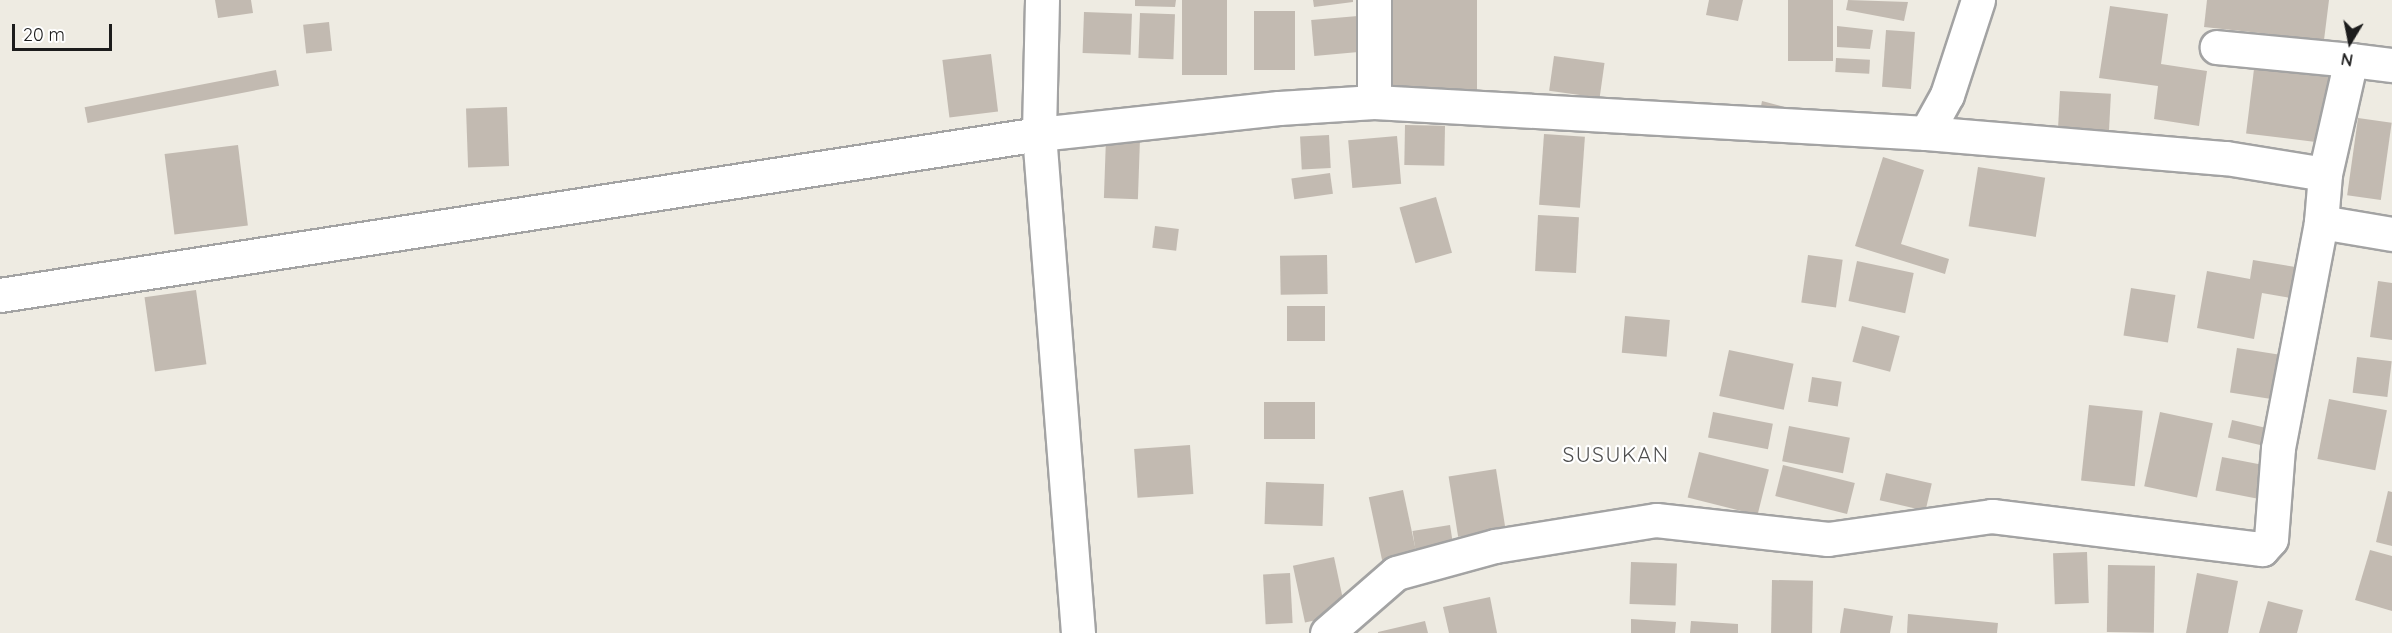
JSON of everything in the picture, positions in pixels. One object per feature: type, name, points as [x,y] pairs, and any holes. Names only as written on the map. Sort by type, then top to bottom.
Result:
[{"type":"street","points":[[1042,0],[1039,135],[1078,633]]},
{"type":"street","points":[[1374,0],[1374,102]]},
{"type":"street","points":[[1926,133],[1947,95],[1978,0]]},
{"type":"street","points":[[2217,47],[2392,65]]},
{"type":"street","points":[[1327,633],[1396,573],[1495,546],[1656,520],[1828,539],[1992,516],[2262,549],[2271,539],[2278,448],[2321,222],[2325,174],[2351,60]]},
{"type":"street","points":[[0,295],[1039,135],[1374,102],[1926,133],[2226,158],[2325,174]]},
{"type":"street","points":[[2321,222],[2392,234]]},
{"type":"building","points":[[215,0],[251,0],[253,13],[218,18]]},
{"type":"building","points":[[1135,0],[1176,0],[1175,7],[1135,6]]},
{"type":"building","points":[[1182,0],[1227,0],[1227,75],[1182,75]]},
{"type":"building","points":[[1313,0],[1353,0],[1353,2],[1314,7]]},
{"type":"building","points":[[1391,0],[1477,0],[1477,92],[1391,92]]},
{"type":"building","points":[[1709,0],[1743,0],[1738,21],[1706,15]]},
{"type":"building","points":[[1788,0],[1833,0],[1833,61],[1788,61]]},
{"type":"building","points":[[1848,0],[1908,2],[1904,21],[1846,10]]},
{"type":"building","points":[[2207,0],[2329,0],[2324,40],[2204,27]]},
{"type":"building","points":[[2110,6],[2168,14],[2161,64],[2207,71],[2199,126],[2154,119],[2158,86],[2099,78]]},
{"type":"building","points":[[1254,11],[1295,11],[1295,70],[1254,70]]},
{"type":"building","points":[[1084,12],[1132,14],[1131,55],[1083,53]]},
{"type":"building","points":[[1140,13],[1175,14],[1173,59],[1138,58]]},
{"type":"building","points":[[1358,16],[1361,52],[1314,56],[1311,20]]},
{"type":"building","points":[[329,22],[332,51],[306,54],[303,25]]},
{"type":"building","points":[[1837,26],[1873,30],[1870,49],[1837,47]]},
{"type":"building","points":[[1886,30],[1915,32],[1911,89],[1882,87]]},
{"type":"building","points":[[991,54],[998,112],[949,118],[942,60]]},
{"type":"building","points":[[1554,56],[1605,63],[1600,98],[1549,91]]},
{"type":"building","points":[[1836,58],[1870,60],[1869,74],[1835,72]]},
{"type":"building","points":[[2255,61],[2336,71],[2327,143],[2246,133]]},
{"type":"building","points":[[276,70],[279,86],[88,123],[85,107]]},
{"type":"building","points":[[2060,91],[2111,94],[2109,135],[2058,132]]},
{"type":"building","points":[[1762,101],[1800,111],[1759,117]]},
{"type":"building","points":[[507,107],[509,166],[468,167],[466,108]]},
{"type":"building","points":[[2358,118],[2392,123],[2381,200],[2347,195]]},
{"type":"building","points":[[1405,125],[1445,126],[1444,166],[1404,165]]},
{"type":"building","points":[[1544,134],[1585,137],[1580,208],[1539,205]]},
{"type":"building","points":[[1329,135],[1331,168],[1302,169],[1300,137]]},
{"type":"building","points":[[1397,136],[1401,184],[1352,188],[1348,140]]},
{"type":"building","points":[[1106,138],[1140,139],[1138,199],[1104,198]]},
{"type":"building","points":[[238,145],[248,225],[174,234],[165,154]]},
{"type":"building","points":[[1883,157],[1924,170],[1901,244],[1949,259],[1945,274],[1855,246]]},
{"type":"building","points":[[1978,167],[2045,178],[2036,237],[1969,226]]},
{"type":"building","points":[[1330,173],[1333,194],[1294,199],[1291,178]]},
{"type":"building","points":[[1436,197],[1452,253],[1415,263],[1399,207]]},
{"type":"building","points":[[1538,215],[1579,217],[1576,273],[1535,271]]},
{"type":"building","points":[[1155,226],[1179,229],[1176,251],[1152,248]]},
{"type":"building","points":[[1327,255],[1328,294],[1281,295],[1280,256]]},
{"type":"building","points":[[1808,255],[1843,260],[1836,307],[1801,303]]},
{"type":"building","points":[[2253,260],[2302,268],[2296,299],[2262,293],[2254,339],[2197,328],[2207,271],[2250,279]]},
{"type":"building","points":[[1857,261],[1914,273],[1905,313],[1848,301]]},
{"type":"building","points":[[2378,281],[2392,283],[2392,340],[2370,337]]},
{"type":"building","points":[[2131,288],[2175,295],[2168,342],[2123,335]]},
{"type":"building","points":[[196,290],[206,364],[155,372],[145,297]]},
{"type":"building","points":[[1287,306],[1325,306],[1325,341],[1287,341]]},
{"type":"building","points":[[1625,316],[1670,320],[1667,357],[1622,353]]},
{"type":"building","points":[[1862,326],[1900,336],[1890,372],[1852,362]]},
{"type":"building","points":[[2237,348],[2281,355],[2274,399],[2230,392]]},
{"type":"building","points":[[1729,350],[1794,364],[1784,410],[1719,396]]},
{"type":"building","points":[[2357,357],[2392,361],[2387,397],[2353,393]]},
{"type":"building","points":[[1812,377],[1842,382],[1838,406],[1808,402]]},
{"type":"building","points":[[2329,399],[2387,410],[2375,470],[2317,459]]},
{"type":"building","points":[[1264,402],[1315,402],[1315,439],[1264,439]]},
{"type":"building","points":[[2089,405],[2143,411],[2135,486],[2081,481]]},
{"type":"building","points":[[1713,412],[1773,424],[1768,449],[1708,438]]},
{"type":"building","points":[[2160,412],[2213,423],[2197,498],[2144,486]]},
{"type":"building","points":[[2232,420],[2274,430],[2270,447],[2228,438]]},
{"type":"building","points":[[1789,426],[1850,438],[1843,473],[1782,461]]},
{"type":"building","points":[[1190,445],[1193,494],[1138,498],[1134,449]]},
{"type":"building","points":[[1699,452],[1769,469],[1757,515],[1688,498]]},
{"type":"building","points":[[2222,457],[2263,465],[2257,498],[2216,490]]},
{"type":"building","points":[[1783,465],[1855,483],[1847,514],[1775,496]]},
{"type":"building","points":[[1496,469],[1506,529],[1458,537],[1449,477]]},
{"type":"building","points":[[1886,473],[1932,484],[1925,511],[1880,500]]},
{"type":"building","points":[[1266,482],[1324,484],[1322,526],[1265,524]]},
{"type":"building","points":[[1403,490],[1416,553],[1382,560],[1369,497]]},
{"type":"building","points":[[2388,491],[2392,492],[2392,546],[2376,542]]},
{"type":"building","points":[[1450,525],[1455,556],[1417,562],[1412,531]]},
{"type":"building","points":[[2370,550],[2392,556],[2392,611],[2355,600]]},
{"type":"building","points":[[2087,552],[2089,603],[2055,604],[2053,553]]},
{"type":"building","points":[[1334,557],[1346,614],[1305,622],[1293,566]]},
{"type":"building","points":[[1631,562],[1677,564],[1676,606],[1630,604]]},
{"type":"building","points":[[2108,565],[2155,566],[2154,633],[2107,632]]},
{"type":"building","points":[[1290,573],[1293,623],[1266,624],[1263,574]]},
{"type":"building","points":[[2197,573],[2238,581],[2228,633],[2186,633]]},
{"type":"building","points":[[1772,580],[1813,581],[1812,633],[1771,633]]},
{"type":"building","points":[[1490,597],[1497,633],[1449,633],[1443,607]]},
{"type":"building","points":[[2268,601],[2303,610],[2297,633],[2259,633]]},
{"type":"building","points":[[1844,608],[1893,616],[1890,633],[1840,633]]},
{"type":"building","points":[[1908,614],[1998,623],[1997,633],[1907,633]]},
{"type":"building","points":[[1631,619],[1676,622],[1675,633],[1631,633]]},
{"type":"building","points":[[1425,621],[1428,633],[1378,633],[1378,632]]},
{"type":"building","points":[[1691,621],[1738,624],[1738,633],[1690,633]]},
{"type":"district","name":"SUSUKAN","points":[[1616,454]]}]
